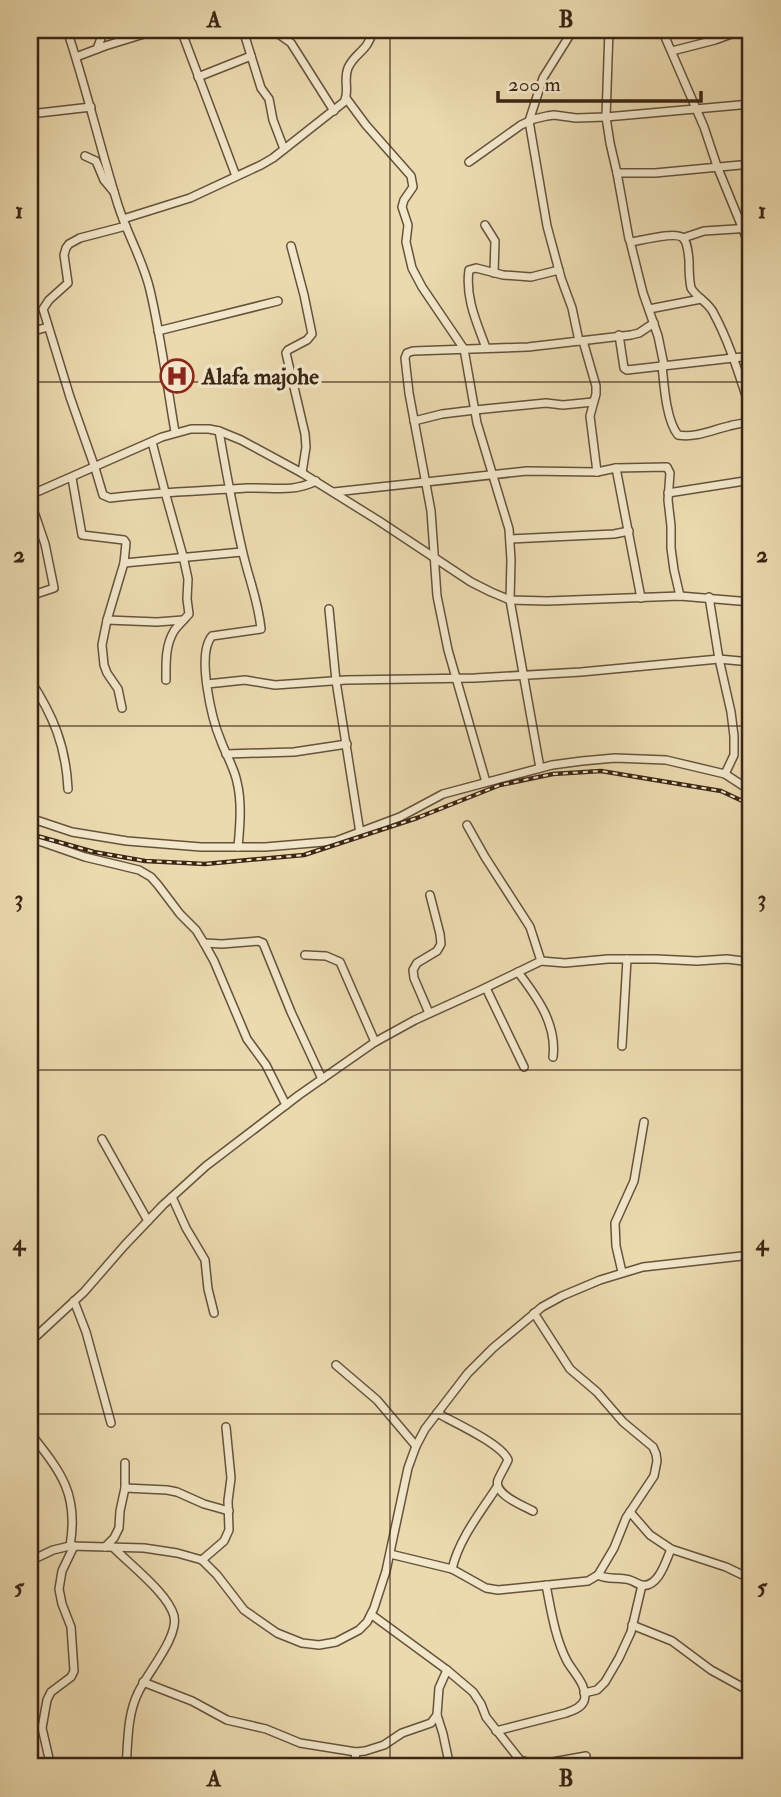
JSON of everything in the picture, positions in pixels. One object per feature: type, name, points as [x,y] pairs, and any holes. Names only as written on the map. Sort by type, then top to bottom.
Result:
[{"type":"street","points":[[67,30],[115,192],[149,286],[175,432]]},
{"type":"street","points":[[97,49],[104,30]]},
{"type":"street","points":[[76,57],[157,30]]},
{"type":"street","points":[[181,30],[236,176]]},
{"type":"street","points":[[284,149],[273,120],[269,99],[261,88],[243,31],[262,30],[277,33],[291,43],[334,111]]},
{"type":"street","points":[[373,30],[366,47],[349,66],[346,98],[411,176],[413,187],[402,207],[408,225],[406,242],[412,268],[464,349],[475,410],[510,539],[510,600],[540,768]]},
{"type":"street","points":[[573,30],[543,78],[529,121],[547,226],[596,386],[590,424],[597,472]]},
{"type":"street","points":[[609,30],[606,117],[610,143],[640,282],[654,323],[672,424],[678,435],[683,436],[704,434],[751,422]]},
{"type":"street","points":[[662,30],[717,166],[747,228],[751,249]]},
{"type":"street","points":[[672,51],[742,30]]},
{"type":"street","points":[[198,77],[251,56]]},
{"type":"street","points":[[30,72],[30,85]]},
{"type":"street","points":[[316,481],[297,489],[165,492],[105,497],[76,417],[43,309],[69,281],[64,260],[66,248],[74,241],[125,222],[139,212],[190,198],[261,165],[334,111],[346,98]]},
{"type":"street","points":[[469,162],[529,121],[554,115],[606,117],[751,104]]},
{"type":"street","points":[[30,114],[91,107]]},
{"type":"street","points":[[85,156],[96,162],[104,180],[115,192]]},
{"type":"street","points":[[617,173],[655,173],[751,164]]},
{"type":"street","points":[[485,225],[495,241],[494,273]]},
{"type":"street","points":[[683,238],[704,231],[747,228]]},
{"type":"street","points":[[631,241],[678,235],[686,242],[693,293],[715,314],[751,411]]},
{"type":"street","points":[[291,246],[312,334],[286,353],[305,434],[302,473]]},
{"type":"street","points":[[486,348],[469,296],[469,274],[472,268],[531,277],[559,270]]},
{"type":"street","points":[[649,309],[701,299]]},
{"type":"street","points":[[158,331],[278,302]]},
{"type":"street","points":[[486,782],[449,650],[437,596],[431,511],[405,358],[412,351],[528,347],[639,333],[654,323]]},
{"type":"street","points":[[30,332],[48,327]]},
{"type":"street","points":[[619,335],[626,370],[751,356]]},
{"type":"street","points":[[414,421],[475,410],[546,403],[564,405],[593,402]]},
{"type":"street","points":[[30,596],[54,588],[45,544],[30,498],[175,432],[209,429],[241,440],[302,473],[471,582],[510,600],[680,596],[751,602]]},
{"type":"street","points":[[219,431],[242,552],[256,596],[261,629],[212,636],[209,638],[206,654],[207,684],[216,729],[238,784],[238,847]]},
{"type":"street","points":[[152,442],[188,579],[189,614],[174,631],[168,646],[166,680]]},
{"type":"street","points":[[334,492],[527,471],[597,472],[616,468],[667,467],[670,473],[668,493],[674,570],[680,596]]},
{"type":"street","points":[[616,468],[641,598]]},
{"type":"street","points":[[72,478],[81,534],[124,540],[127,548],[102,645],[107,673],[118,689],[122,708]]},
{"type":"street","points":[[668,493],[751,480]]},
{"type":"street","points":[[510,539],[629,531]]},
{"type":"street","points":[[124,563],[242,552]]},
{"type":"street","points":[[709,597],[734,736],[734,755],[725,774]]},
{"type":"street","points":[[329,609],[336,681],[360,832]]},
{"type":"street","points":[[107,620],[183,620]]},
{"type":"street","points":[[207,684],[245,680],[275,685],[457,678],[581,672],[719,659],[751,661]]},
{"type":"street","points":[[30,680],[60,737],[68,789]]},
{"type":"street","points":[[226,754],[294,752],[347,744]]},
{"type":"street","points":[[30,818],[72,832],[127,842],[265,847],[336,841],[400,817],[443,794],[540,768],[582,761],[666,760],[725,774],[751,790]]},
{"type":"street","points":[[467,825],[530,927],[541,961]]},
{"type":"street","points":[[36,840],[85,858],[134,869],[144,873],[158,885],[204,943],[247,1039],[266,1065],[286,1105]]},
{"type":"street","points":[[429,1013],[413,970],[417,963],[437,951],[441,944],[430,895]]},
{"type":"street","points":[[204,943],[263,943],[290,1012],[322,1079]]},
{"type":"street","points":[[306,955],[326,956],[340,962],[375,1042]]},
{"type":"street","points":[[622,1046],[627,959]]},
{"type":"street","points":[[30,1342],[84,1292],[124,1245],[172,1197],[232,1146],[375,1042],[429,1013],[541,961],[727,959],[751,962]]},
{"type":"street","points":[[518,972],[544,1009],[554,1045],[552,1057]]},
{"type":"street","points":[[486,988],[524,1067]]},
{"type":"street","points":[[622,1272],[616,1246],[615,1223],[634,1181],[644,1122]]},
{"type":"street","points":[[102,1139],[148,1221]]},
{"type":"street","points":[[172,1197],[205,1260],[214,1313]]},
{"type":"street","points":[[30,1561],[53,1550],[72,1546],[155,1549],[202,1560],[252,1617],[277,1633],[293,1641],[319,1645],[336,1642],[359,1630],[372,1615],[390,1554],[408,1468],[425,1429],[468,1373],[493,1348],[534,1313],[562,1296],[622,1272],[643,1267],[751,1255]]},
{"type":"street","points":[[74,1301],[84,1325],[111,1423]]},
{"type":"street","points":[[390,1554],[452,1569],[492,1590],[588,1581],[598,1576],[610,1556],[620,1530],[654,1476],[657,1461],[653,1447],[623,1422],[597,1392],[570,1369],[534,1313]]},
{"type":"street","points":[[336,1365],[377,1400],[416,1446]]},
{"type":"street","points":[[437,1413],[505,1453],[508,1460],[497,1487],[461,1541],[452,1569]]},
{"type":"street","points":[[202,1560],[227,1536],[230,1524],[230,1469],[226,1426]]},
{"type":"street","points":[[30,1433],[50,1458],[68,1488],[72,1511],[72,1546],[59,1589],[71,1627],[74,1671],[71,1677],[51,1692],[47,1700],[42,1728],[51,1767]]},
{"type":"street","points":[[108,1547],[119,1528],[125,1488],[125,1463]]},
{"type":"street","points":[[497,1487],[507,1497],[533,1511]]},
{"type":"street","points":[[125,1488],[177,1492],[229,1511]]},
{"type":"street","points":[[630,1512],[650,1535],[671,1549],[726,1567],[751,1579]]},
{"type":"street","points":[[108,1547],[149,1581],[171,1609],[175,1625],[133,1704],[126,1767]]},
{"type":"street","points":[[598,1576],[607,1579],[629,1579],[642,1585],[650,1584],[660,1573],[671,1549]]},
{"type":"street","points":[[496,1731],[574,1710],[583,1702],[582,1685],[567,1662],[545,1585]]},
{"type":"street","points":[[584,1693],[597,1690],[605,1682],[619,1658],[632,1625],[642,1585]]},
{"type":"street","points":[[372,1615],[473,1692],[496,1731],[524,1762],[547,1763],[586,1756]]},
{"type":"street","points":[[632,1625],[672,1642],[711,1670],[751,1692]]},
{"type":"street","points":[[447,1670],[439,1688],[437,1714],[450,1767]]},
{"type":"street","points":[[144,1682],[227,1720],[266,1729],[300,1743],[356,1752],[384,1745],[402,1733],[431,1723],[437,1714]]},
{"type":"street","points":[[352,1767],[356,1752]]},
{"type":"railway","points":[[30,834],[94,852],[145,861],[205,864],[304,855],[417,818],[500,785],[553,774],[601,771],[721,791],[751,805]]},
{"type":"place","name":"Alafa majohe","points":[[177,376]]}]
